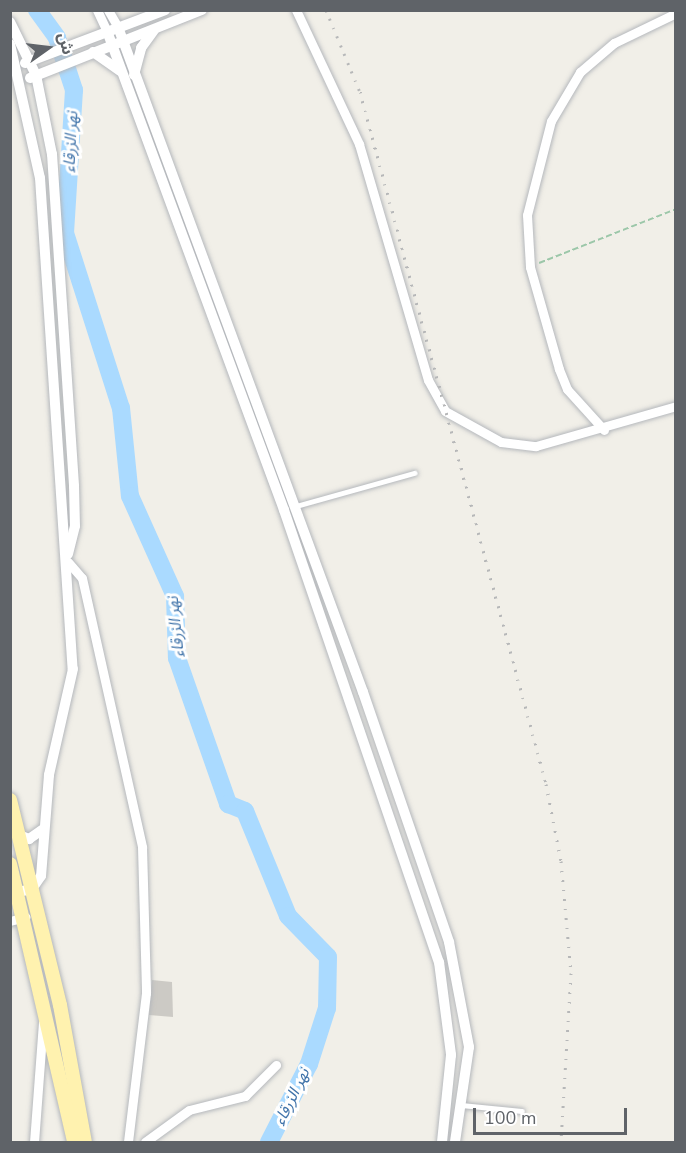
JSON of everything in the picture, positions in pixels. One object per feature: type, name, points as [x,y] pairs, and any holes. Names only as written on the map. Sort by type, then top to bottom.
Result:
[{"type":"main road","points":[[10,800],[60,1005],[85,1143]]},
{"type":"main road","points":[[10,864],[26,917],[74,1143]]},
{"type":"main road","points":[[46,1008],[60,1005]]},
{"type":"street","points":[[97,10],[113,29]]},
{"type":"street","points":[[108,10],[128,75],[289,508],[363,692],[465,1002],[469,1047],[454,1143]]},
{"type":"street","points":[[18,66],[165,10]]},
{"type":"street","points":[[22,81],[202,10]]},
{"type":"street","points":[[296,10],[359,144],[428,380],[445,411],[487,436],[518,445],[564,442],[675,406]]},
{"type":"street","points":[[604,430],[567,389],[530,267],[525,244],[532,188],[564,96],[602,51],[675,13]]},
{"type":"street","points":[[10,22],[36,75],[55,182],[75,493],[68,558],[82,578],[142,847],[147,981],[128,1143]]},
{"type":"street","points":[[128,75],[141,48],[154,30]]},
{"type":"street","points":[[10,44],[22,81],[40,178],[68,558],[71,687],[50,766],[42,830],[42,868],[32,889],[18,892]]},
{"type":"street","points":[[90,53],[128,75]]},
{"type":"street","points":[[289,508],[440,962],[451,1037],[442,1143]]},
{"type":"street","points":[[350,697],[363,692]]},
{"type":"street","points":[[19,835],[29,839],[42,830]]},
{"type":"street","points":[[10,921],[26,917]]},
{"type":"street","points":[[34,1143],[46,1008]]},
{"type":"street","points":[[150,1141],[189,1110],[245,1096],[276,1065]]},
{"type":"street","points":[[447,1104],[461,1105]]},
{"type":"lane","points":[[289,508],[414,473]]},
{"type":"lane","points":[[461,1105],[522,1111]]},
{"type":"path","points":[[530,267],[675,209]]},
{"type":"building","points":[[152,980],[172,982],[173,1017],[149,1015]]},
{"type":"waterway","name":"نهر الزرقاء","points":[[37,10],[57,38],[74,90],[65,233],[121,408],[130,496],[175,596],[177,658],[228,804],[245,811],[288,916],[328,957],[327,1008],[309,1064],[269,1142]]},
{"type":"railway","points":[[326,10],[360,92],[546,784],[561,861],[571,973],[561,1142]]}]
